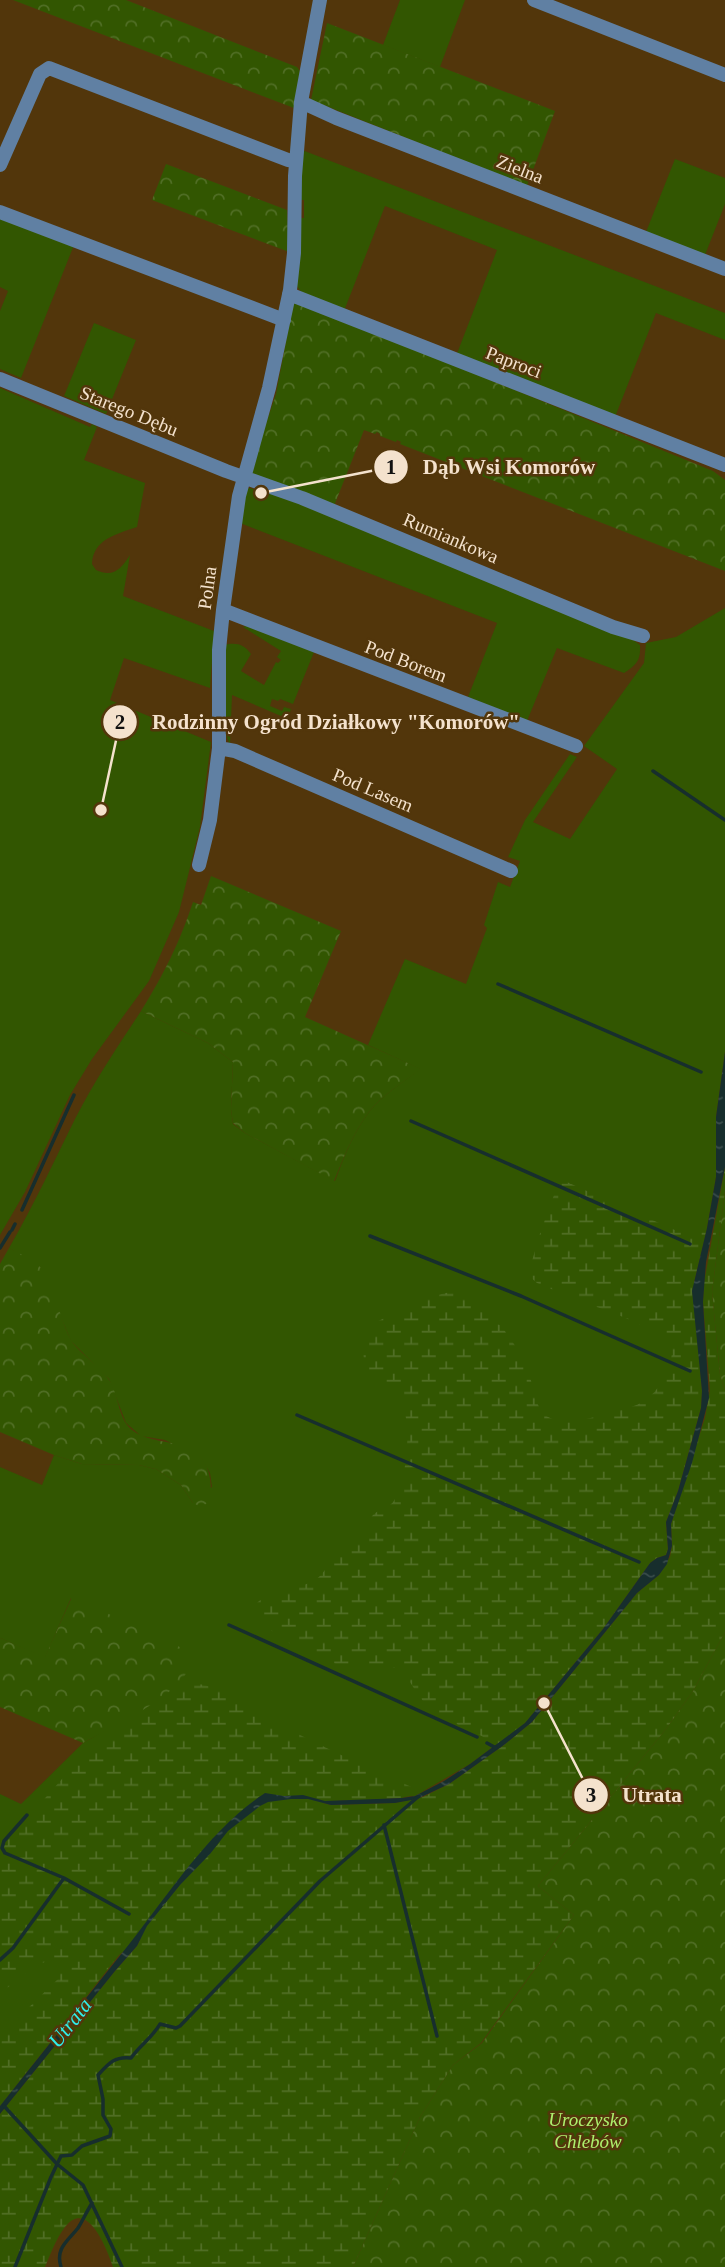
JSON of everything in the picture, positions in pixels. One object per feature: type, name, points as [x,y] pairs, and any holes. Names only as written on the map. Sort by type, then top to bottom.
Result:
[{"type":"street","name":"Polna","points":[[199,865],[210,820],[219,748],[219,650],[223,610],[244,478],[270,388],[289,294],[294,253],[296,161],[301,102],[320,0]]},
{"type":"street","points":[[534,0],[725,75]]},
{"type":"street","points":[[0,165],[40,74],[49,68],[296,161]]},
{"type":"street","name":"Zielna","points":[[301,102],[725,269]]},
{"type":"street","points":[[0,212],[284,320]]},
{"type":"street","name":"Paproci","points":[[289,294],[725,465]]},
{"type":"street","name":"Starego Dębu","points":[[0,379],[244,478]]},
{"type":"street","name":"Rumiankowa","points":[[244,478],[302,498],[613,627],[643,636]]},
{"type":"street","name":"Pod Borem","points":[[223,610],[576,746]]},
{"type":"street","name":"Pod Lasem","points":[[219,748],[235,751],[511,871]]},
{"type":"green space","points":[[13,0],[126,0],[297,67],[300,71],[294,108]]},
{"type":"green space","points":[[400,0],[465,0],[440,67],[383,45]]},
{"type":"green space","points":[[327,23],[555,111],[527,186],[311,100]]},
{"type":"green space","points":[[302,150],[725,313],[725,340],[656,313],[615,417],[456,356],[497,250],[385,206],[344,311],[303,294],[296,285],[299,218],[304,218],[304,200],[299,200]]},
{"type":"green space","points":[[675,159],[725,178],[725,204],[705,255],[646,232]]},
{"type":"green space","points":[[166,164],[287,210],[289,252],[152,200]]},
{"type":"green space","points":[[0,217],[74,245],[21,378],[0,369],[0,311],[8,291],[0,287]]},
{"type":"green space","points":[[294,300],[713,471],[725,480],[725,571],[400,444],[401,442],[380,436],[377,432],[375,434],[364,430],[334,506],[256,478],[250,471],[276,394]]},
{"type":"green space","points":[[94,323],[136,340],[106,414],[64,396]]},
{"type":"green space","points":[[0,388],[90,427],[92,424],[97,427],[84,460],[145,483],[137,527],[101,543],[93,556],[92,564],[96,570],[107,573],[116,571],[130,555],[123,596],[214,631],[210,688],[124,658],[110,700],[211,742],[200,827],[179,912],[149,981],[92,1059],[70,1095],[25,1192],[0,1235]]},
{"type":"green space","points":[[249,488],[289,498],[632,639],[640,645],[639,659],[624,673],[557,648],[527,721],[468,697],[497,623],[240,523],[245,491]]},
{"type":"green space","points":[[725,608],[725,1052],[716,1117],[716,1177],[694,1281],[701,1384],[650,1563],[525,1723],[470,1764],[415,1796],[325,1801],[119,1955],[0,2106],[0,1794],[21,1804],[83,1743],[149,1704],[71,1598],[45,1658],[0,1638],[0,1467],[42,1485],[54,1455],[82,1464],[139,1465],[156,1469],[181,1485],[193,1503],[212,1487],[210,1473],[201,1458],[165,1440],[141,1436],[126,1423],[109,1379],[71,1341],[40,1267],[9,1248],[83,1103],[141,1011],[208,1043],[233,1062],[233,1124],[335,1181],[352,1140],[371,1109],[420,1069],[368,1045],[405,959],[466,984],[487,928],[484,925],[498,882],[510,887],[520,861],[508,857],[525,820],[570,754],[577,757],[533,822],[570,839],[617,769],[584,746],[644,663],[646,643],[676,637]]},
{"type":"green space","points":[[243,627],[314,652],[293,704],[272,699],[270,706],[282,711],[284,707],[291,709],[288,719],[232,695],[230,745],[225,732],[224,645],[246,648],[251,654],[241,671],[264,685],[276,662],[281,660],[277,657],[281,651]]},
{"type":"green space","points":[[211,876],[341,931],[305,1017],[421,1069],[371,1109],[352,1140],[334,1181],[245,1133],[233,1123],[233,1062],[208,1043],[141,1011],[170,958],[193,902],[201,905]]},
{"type":"green space","points":[[725,1167],[725,1191],[712,1292],[720,1375],[725,1390],[725,1632],[693,1691],[666,1729],[538,1886],[574,1915],[481,2043],[453,2065],[420,2117],[353,2267],[113,2267],[96,2230],[82,2218],[73,2219],[65,2227],[45,2267],[0,2267],[0,2114],[137,1946],[147,1926],[180,1885],[239,1822],[260,1806],[278,1800],[308,1799],[331,1805],[395,1803],[423,1797],[449,1784],[532,1722],[637,1593],[659,1575],[670,1557],[671,1524],[705,1418],[710,1390],[704,1283]]},
{"type":"green space","points":[[560,1179],[677,1231],[688,1232],[700,1226],[707,1228],[692,1291],[702,1391],[701,1408],[678,1491],[666,1522],[666,1555],[650,1563],[603,1629],[525,1723],[496,1745],[434,1711],[395,1668],[382,1665],[341,1665],[318,1658],[279,1636],[251,1609],[265,1597],[305,1585],[318,1578],[341,1549],[363,1533],[373,1515],[393,1502],[399,1490],[407,1449],[406,1421],[404,1409],[397,1396],[365,1375],[363,1347],[374,1323],[425,1299],[445,1293],[462,1292],[502,1327],[526,1366],[539,1407],[545,1415],[557,1420],[575,1421],[630,1407],[649,1398],[659,1387],[669,1367],[672,1353],[657,1335],[633,1321],[537,1283],[528,1275]]},
{"type":"green space","points":[[725,1191],[725,1390],[720,1375],[712,1292]]},
{"type":"green space","points":[[9,1248],[31,1259],[41,1268],[50,1284],[70,1338],[110,1382],[125,1422],[135,1432],[191,1450],[202,1459],[209,1474],[211,1498],[206,1504],[199,1506],[193,1503],[181,1485],[156,1469],[139,1465],[82,1464],[0,1432],[0,1264]]},
{"type":"green space","points":[[72,1597],[197,1655],[182,1679],[161,1698],[83,1743],[0,1707],[0,1638],[45,1657]]},
{"type":"green space","name":"Uroczysko Chlebów","points":[[725,1632],[725,2267],[353,2267],[420,2117],[453,2065],[482,2043],[574,1915],[538,1886],[666,1729],[693,1691]]},
{"type":"green space","points":[[194,1684],[228,1694],[303,1737],[423,1792],[402,1798],[326,1801],[303,1795],[261,1795],[234,1817],[185,1871],[0,2106],[0,2043],[22,2014],[58,1979],[62,1967],[57,1959],[40,1964],[0,1993],[0,1849],[85,1753],[179,1691]]},
{"type":"water","points":[[725,1052],[725,1167],[706,1262],[703,1302],[709,1398],[692,1463],[671,1524],[672,1546],[667,1564],[659,1575],[637,1593],[532,1722],[449,1784],[417,1799],[395,1803],[331,1805],[308,1799],[268,1802],[228,1831],[180,1885],[147,1926],[137,1946],[0,2114],[0,2106],[192,1862],[245,1807],[265,1793],[303,1795],[325,1801],[402,1798],[415,1796],[444,1781],[525,1723],[603,1629],[650,1563],[666,1555],[666,1522],[678,1491],[701,1408],[702,1391],[692,1291],[716,1177],[716,1117]]},
{"type":"waterway","points":[[653,771],[725,820]]},
{"type":"waterway","points":[[498,984],[701,1072]]},
{"type":"waterway","points":[[22,1210],[74,1095]]},
{"type":"waterway","points":[[411,1121],[690,1244]]},
{"type":"waterway","points":[[12,1230],[15,1224]]},
{"type":"waterway","points":[[0,1248],[10,1232]]},
{"type":"waterway","points":[[370,1236],[521,1296],[690,1371]]},
{"type":"waterway","points":[[297,1415],[639,1562]]},
{"type":"waterway","points":[[229,1625],[477,1737]]},
{"type":"waterway","points":[[487,1743],[496,1748]]},
{"type":"waterway","points":[[15,2267],[61,2156],[72,2155],[82,2146],[110,2136],[111,2129],[103,2115],[98,2075],[113,2061],[131,2058],[160,2024],[176,2028],[180,2026],[320,1881],[419,1796]]},
{"type":"waterway","points":[[27,1815],[4,1841],[2,1848],[5,1853],[64,1878],[129,1914]]},
{"type":"waterway","points":[[384,1825],[437,2036]]},
{"type":"waterway","points":[[0,1960],[13,1948],[64,1878]]},
{"type":"waterway","points":[[4,2106],[57,2164],[83,2185],[122,2267]]},
{"type":"waterway","points":[[61,2267],[61,2250],[92,2203]]},
{"type":"place","name":"Dąb Wsi Komorów","points":[[261,493]]},
{"type":"place","name":"Rodzinny Ogród Działkowy \"Komorów\"","points":[[101,810]]},
{"type":"place","name":"Utrata","points":[[544,1703]]}]
